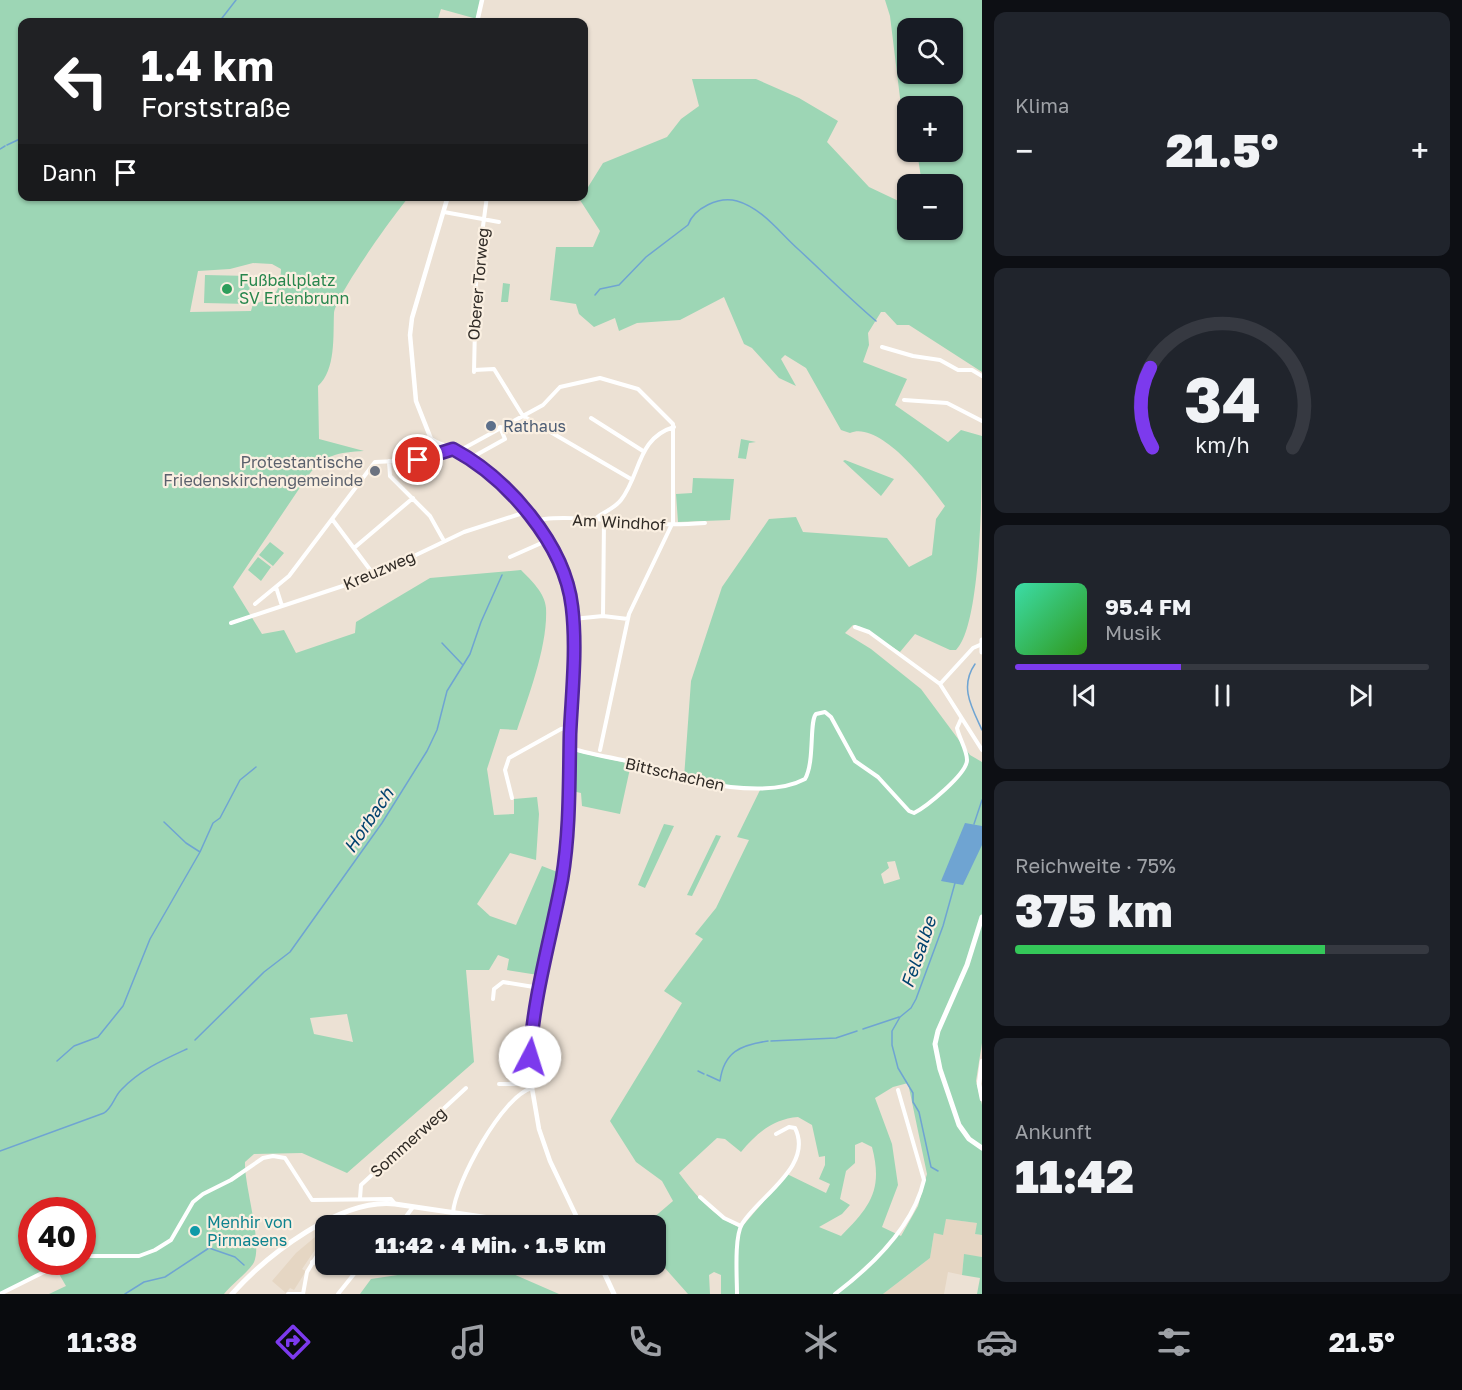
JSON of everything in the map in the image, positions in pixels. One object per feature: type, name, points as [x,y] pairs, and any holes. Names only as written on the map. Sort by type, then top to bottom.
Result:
[{"type":"main road","points":[[982,642],[982,652]]},
{"type":"main road","points":[[982,917],[965,971],[938,1031],[936,1049],[958,1125],[969,1139],[982,1148]]},
{"type":"main road","points":[[344,1215],[374,1204],[395,1204],[464,1215]]},
{"type":"main road","points":[[232,1294],[275,1253],[315,1230]]},
{"type":"main road","points":[[605,1275],[614,1294]]},
{"type":"street","points":[[478,18],[482,0]]},
{"type":"street","points":[[446,201],[412,318],[410,340],[416,401],[427,432],[433,441],[455,450],[491,474],[526,512],[546,541],[567,582],[573,619],[566,849],[532,1039],[531,1086],[545,1148],[575,1215]]},
{"type":"street","name":"Oberer Torweg","points":[[487,201],[473,325],[474,371],[494,369],[522,416]]},
{"type":"street","points":[[444,212],[499,222]]},
{"type":"street","points":[[882,347],[913,356],[940,360],[958,370],[972,370],[982,376]]},
{"type":"street","points":[[255,604],[293,571],[378,461],[418,460],[455,450],[543,405],[560,387],[603,378],[628,384],[647,396],[674,427],[672,525],[628,619],[600,750]]},
{"type":"street","points":[[904,400],[947,403],[982,420]]},
{"type":"street","points":[[522,416],[631,479]]},
{"type":"street","points":[[591,418],[643,451]]},
{"type":"street","points":[[469,459],[505,439],[500,427]]},
{"type":"street","points":[[595,519],[622,500],[643,451],[653,439],[674,427]]},
{"type":"street","points":[[389,461],[390,476],[433,520],[444,541]]},
{"type":"street","points":[[354,548],[413,498]]},
{"type":"street","name":"Kreuzweg","points":[[231,623],[374,575],[444,541],[526,512]]},
{"type":"street","points":[[332,519],[374,575]]},
{"type":"street","name":"Am Windhof","points":[[533,522],[544,519],[595,519],[672,525],[705,523]]},
{"type":"street","points":[[603,616],[604,520]]},
{"type":"street","points":[[510,556],[546,541]]},
{"type":"street","points":[[276,587],[282,606]]},
{"type":"street","points":[[573,619],[603,616],[628,619]]},
{"type":"street","points":[[855,627],[869,632],[940,684],[982,750]]},
{"type":"street","points":[[940,684],[973,648],[982,642]]},
{"type":"street","name":"Bittschachen","points":[[570,748],[607,759],[648,766],[695,781],[732,787],[765,788],[805,779],[812,753],[812,721],[816,714],[825,712],[831,717],[855,761],[878,777],[909,811],[914,813],[956,780],[966,764],[967,758],[957,728],[961,719]]},
{"type":"street","points":[[512,798],[505,770],[509,758],[561,729],[571,727]]},
{"type":"street","points":[[493,999],[494,989],[503,982],[540,988]]},
{"type":"street","points":[[982,1061],[979,1078],[982,1099]]},
{"type":"street","points":[[499,1084],[531,1086]]},
{"type":"street","points":[[453,1213],[465,1175],[478,1148],[520,1093],[531,1086]]},
{"type":"street","name":"Sommerweg","points":[[360,1198],[360,1185],[466,1088]]},
{"type":"street","points":[[835,1294],[866,1271],[876,1259],[909,1216],[922,1189],[924,1180],[898,1090]]},
{"type":"street","points":[[737,1294],[741,1226],[796,1161],[799,1141],[795,1128],[791,1126],[776,1134]]},
{"type":"street","points":[[96,1256],[139,1256],[162,1247],[175,1236],[197,1198],[268,1156],[285,1158],[312,1200],[388,1198],[395,1204]]},
{"type":"street","points":[[700,1197],[724,1218],[741,1226]]},
{"type":"street","points":[[407,1215],[413,1207]]},
{"type":"street","points":[[288,1294],[303,1294],[306,1275],[315,1258]]},
{"type":"street","points":[[0,1294],[39,1275]]},
{"type":"street","points":[[338,1294],[352,1275]]},
{"type":"shaded area","points":[[946,1219],[978,1223],[975,1234],[982,1235],[982,1257],[964,1255],[962,1275],[948,1272],[944,1294],[883,1294],[930,1258],[934,1233]]},
{"type":"shaded area","points":[[315,1237],[315,1250],[302,1269],[306,1271],[294,1290],[290,1288],[286,1293],[272,1281],[296,1253]]},
{"type":"green space","points":[[0,0],[481,0],[477,18],[441,9],[438,18],[18,18],[18,201],[406,201],[367,254],[337,304],[334,313],[331,362],[324,379],[318,386],[319,439],[364,451],[332,456],[314,469],[308,476],[313,483],[311,487],[301,486],[233,587],[262,634],[284,630],[296,653],[355,633],[356,622],[430,578],[521,570],[537,587],[545,602],[544,638],[537,670],[517,730],[500,729],[487,769],[494,815],[514,814],[514,799],[537,797],[539,814],[536,860],[510,853],[477,904],[490,916],[516,925],[542,866],[560,873],[538,975],[507,970],[509,959],[498,955],[489,970],[466,970],[474,1062],[347,1173],[302,1153],[254,1154],[245,1162],[255,1230],[256,1255],[250,1268],[224,1294],[49,1294],[66,1286],[60,1275],[96,1275],[96,1197],[18,1197],[18,1275],[38,1275],[0,1293]],"holes":[[[253,263],[272,264],[281,269],[278,289],[272,297],[253,304],[251,311],[190,312],[198,271],[230,269]],[[347,1014],[353,1042],[314,1034],[310,1018]]]},
{"type":"green space","points":[[885,0],[982,0],[982,372],[909,325],[897,325],[885,312],[881,312],[868,333],[869,345],[863,362],[907,379],[895,405],[948,442],[961,430],[982,436],[979,550],[971,612],[965,635],[956,650],[950,650],[915,634],[900,652],[861,627],[853,625],[845,633],[871,649],[921,689],[970,755],[982,762],[982,1043],[976,1081],[982,1105],[982,1235],[975,1234],[977,1223],[946,1219],[943,1235],[934,1233],[930,1258],[883,1294],[721,1294],[721,1275],[714,1272],[709,1275],[710,1294],[688,1294],[666,1269],[666,1215],[657,1215],[673,1201],[662,1181],[636,1162],[610,1121],[682,1003],[664,991],[703,939],[695,934],[716,908],[749,840],[737,837],[761,788],[732,787],[684,778],[691,681],[722,587],[769,519],[796,517],[803,532],[887,538],[909,567],[932,555],[936,519],[945,506],[916,470],[889,445],[875,436],[841,430],[806,368],[785,355],[781,359],[796,386],[779,378],[752,348],[744,344],[724,297],[680,320],[637,323],[619,331],[615,318],[594,327],[579,314],[576,304],[550,300],[556,247],[593,247],[600,231],[581,201],[588,201],[588,187],[603,163],[667,137],[681,119],[699,106],[692,79],[756,79],[799,98],[838,121],[827,142],[869,187],[897,200],[897,240],[963,240],[963,174],[920,174],[919,162],[963,162],[963,96],[900,96],[898,84],[963,84],[963,18],[897,18],[897,73],[890,16]],"holes":[[[895,861],[900,879],[884,884],[881,874],[889,868],[887,862]],[[908,1083],[927,1174],[918,1206],[901,1236],[882,1227],[898,1185],[892,1144],[875,1098],[893,1087]],[[798,1117],[812,1125],[819,1157],[825,1156],[825,1165],[819,1179],[830,1184],[826,1193],[787,1174],[741,1228],[722,1218],[706,1205],[679,1173],[717,1138],[725,1139],[741,1152],[759,1133],[773,1124]],[[862,1142],[872,1147],[876,1174],[875,1186],[867,1206],[841,1236],[819,1227],[842,1214],[850,1205],[840,1199],[846,1171],[855,1163],[855,1145]]]},
{"type":"green space","name":"Fußballplatz SV Erlenbrunn","points":[[205,275],[250,276],[249,304],[204,303]]},
{"type":"green space","points":[[503,283],[510,284],[508,302],[501,302]]},
{"type":"green space","points":[[741,439],[756,442],[749,443],[746,459],[738,458]]},
{"type":"green space","points":[[843,461],[894,479],[881,496]]},
{"type":"green space","points":[[693,478],[734,479],[730,520],[678,522],[676,494],[692,493]]},
{"type":"green space","points":[[270,542],[284,553],[273,566],[259,555]]},
{"type":"green space","points":[[258,557],[271,567],[261,581],[248,570]]},
{"type":"green space","points":[[573,751],[631,764],[620,814],[582,806],[581,793],[572,791]]},
{"type":"green space","points":[[664,824],[674,826],[645,888],[638,885]]},
{"type":"green space","points":[[716,835],[721,836],[692,896],[687,895]]},
{"type":"green space","points":[[964,1254],[982,1257],[982,1294],[977,1294],[980,1278],[962,1275]]},
{"type":"green space","points":[[398,1275],[515,1275],[559,1294],[360,1294],[371,1279]]},
{"type":"water","points":[[965,823],[982,826],[982,845],[963,885],[941,881]]},
{"type":"waterway","points":[[222,18],[236,0]]},
{"type":"waterway","points":[[7,145],[18,140]]},
{"type":"waterway","points":[[0,149],[5,146]]},
{"type":"waterway","points":[[595,295],[600,289],[619,285],[646,257],[688,225],[701,209],[715,202],[730,200],[746,204],[763,215],[876,321]]},
{"type":"waterway","name":"Horbach","points":[[195,1040],[264,972],[290,952],[382,823],[427,751],[437,730],[447,691],[470,654],[481,622],[502,575]]},
{"type":"waterway","points":[[442,643],[462,664]]},
{"type":"waterway","name":"Felsalbe","points":[[975,664],[970,673],[968,689],[971,706],[982,730]]},
{"type":"waterway","points":[[200,852],[213,823],[220,818],[240,780],[256,767]]},
{"type":"waterway","name":"Felsalbe","points":[[974,824],[982,800]]},
{"type":"waterway","points":[[57,1061],[74,1046],[98,1037],[123,1006],[150,939],[200,852],[186,843],[164,822]]},
{"type":"waterway","name":"Felsalbe","points":[[938,1171],[931,1167],[919,1112],[913,1102],[913,1093],[898,1068],[892,1045],[892,1031],[900,1017],[911,1008],[916,999],[943,926],[955,883]]},
{"type":"waterway","points":[[863,1029],[899,1017]]},
{"type":"waterway","points":[[771,1041],[836,1038],[857,1031]]},
{"type":"waterway","points":[[707,1075],[720,1081],[725,1063],[735,1052],[749,1045],[768,1041]]},
{"type":"waterway","name":"Horbach","points":[[0,1151],[104,1113],[121,1090],[136,1077],[187,1049]]},
{"type":"waterway","points":[[698,1071],[704,1074]]},
{"type":"waterway","points":[[125,1294],[144,1282],[165,1277],[209,1248],[235,1257],[244,1265]]},
{"type":"place","name":"Fußballplatz SV Erlenbrunn","points":[[227,289]]},
{"type":"place","name":"Rathaus","points":[[491,426]]},
{"type":"place","name":"Protestantische Friedenskirchengemeinde","points":[[375,471]]},
{"type":"place","name":"Menhir von Pirmasens","points":[[195,1231]]},
{"type":"route","points":[[418,460],[453,449],[491,474],[529,516],[553,552],[565,576],[573,608],[567,841],[530,1057]]}]
